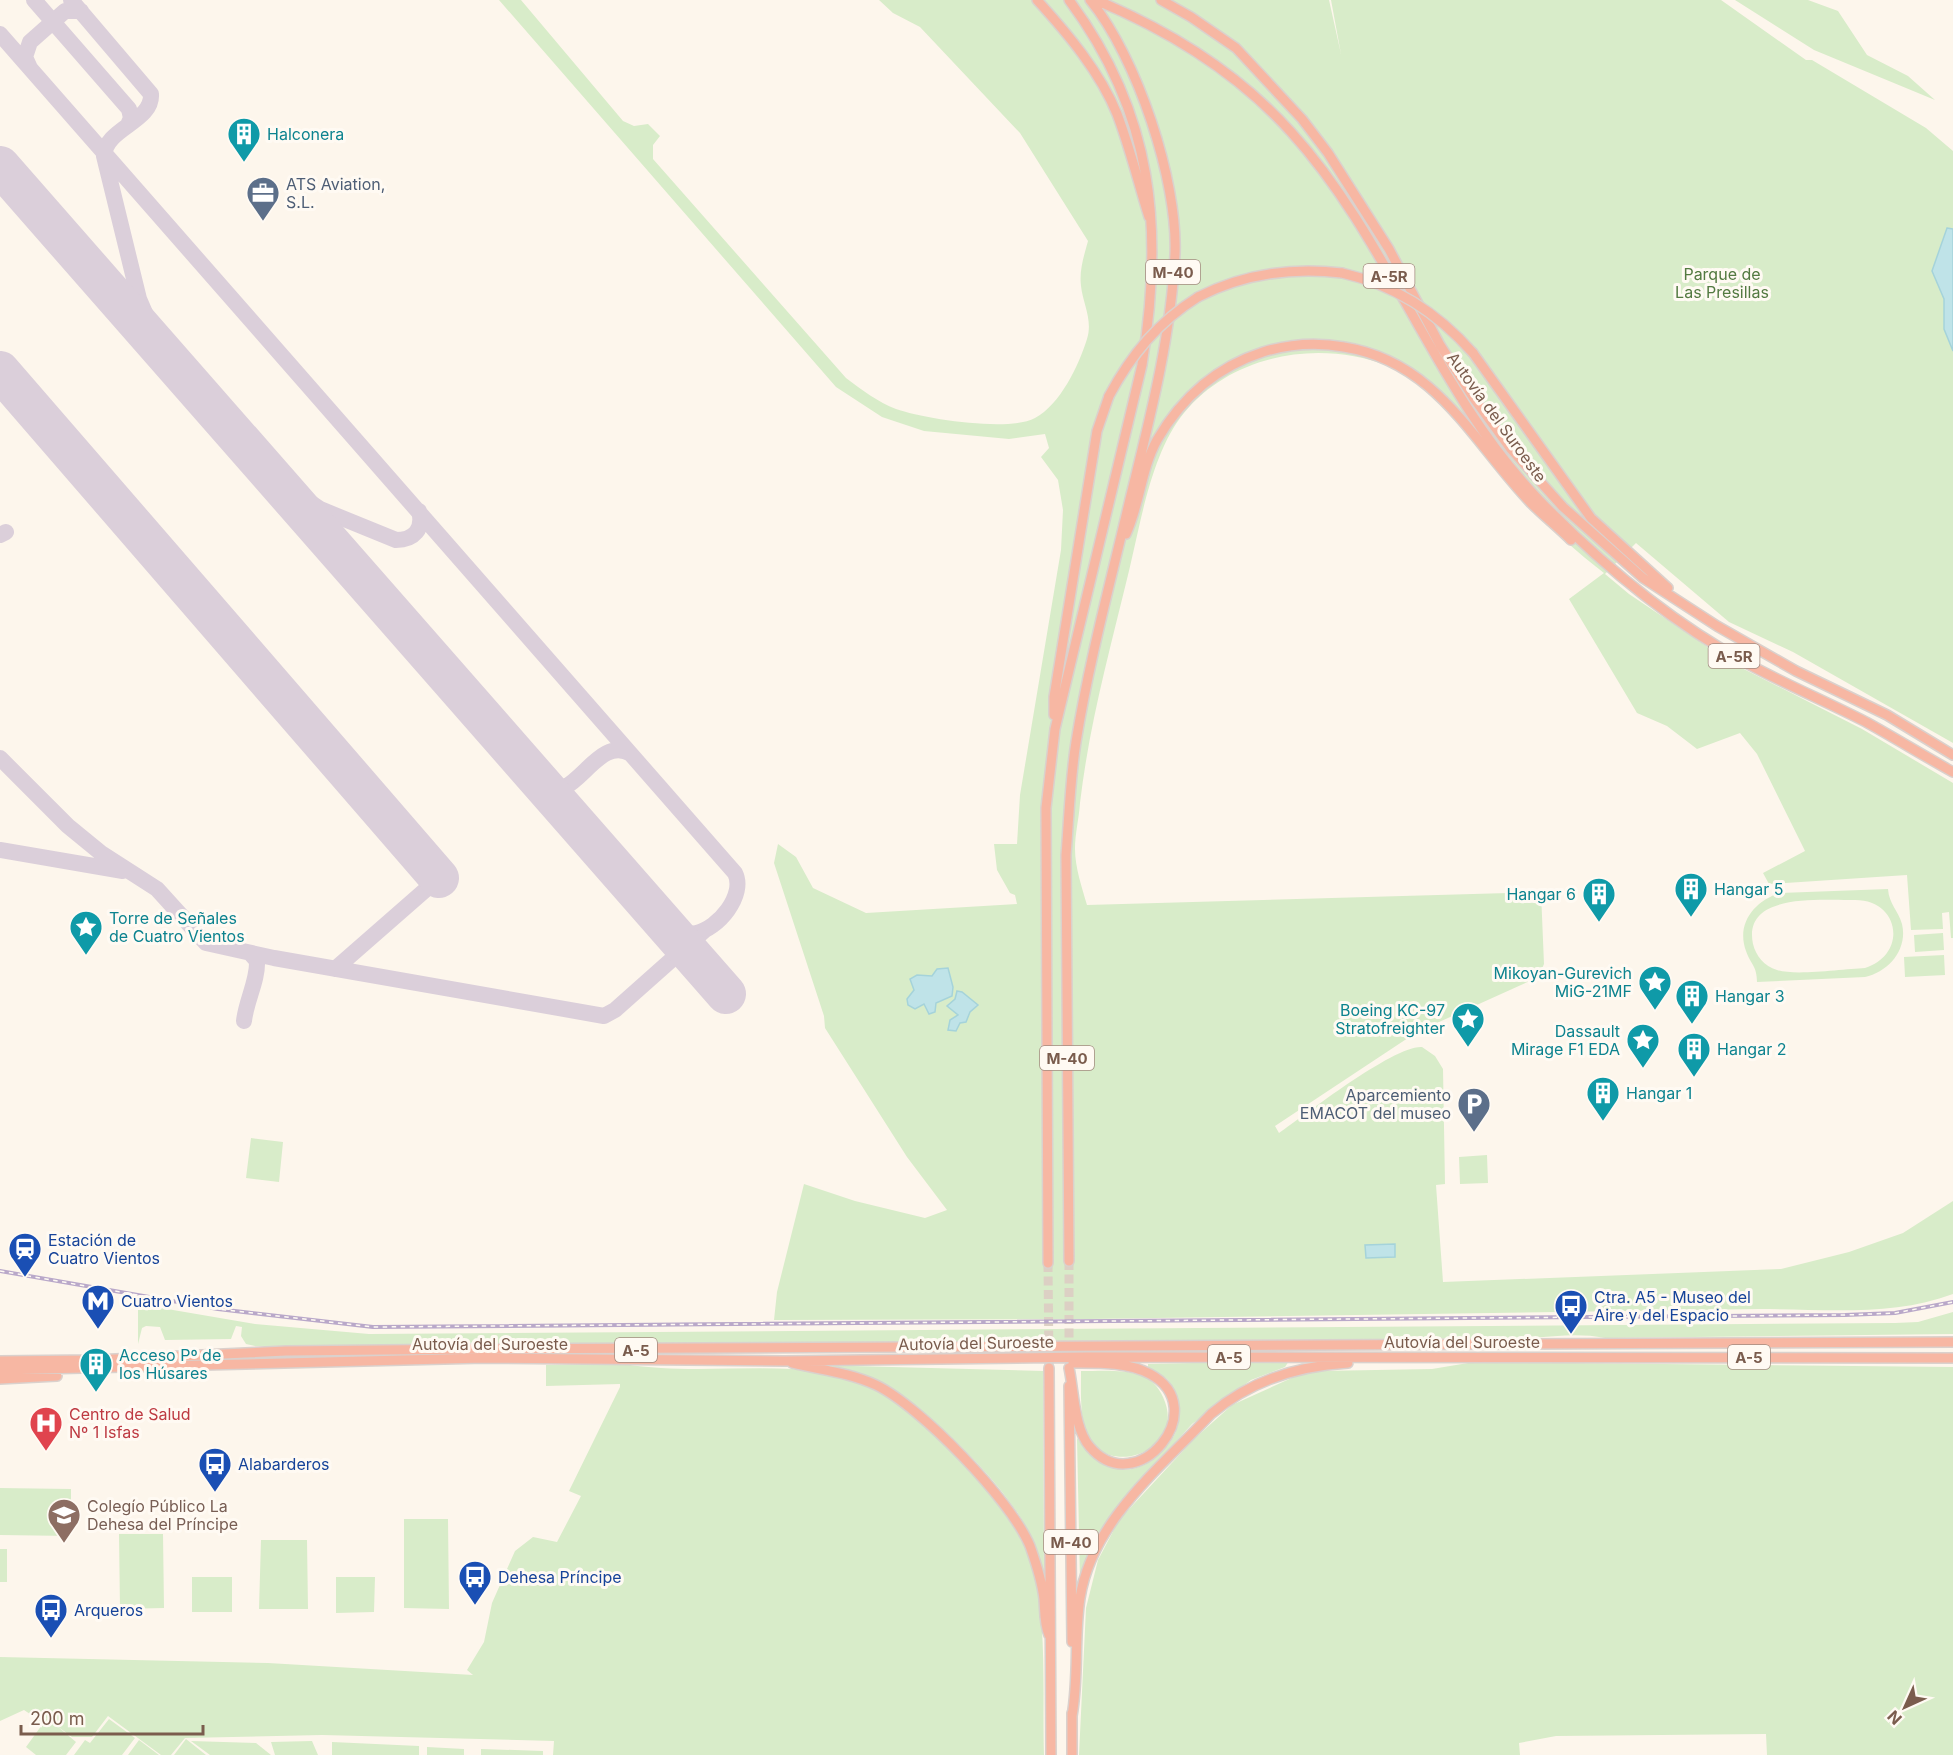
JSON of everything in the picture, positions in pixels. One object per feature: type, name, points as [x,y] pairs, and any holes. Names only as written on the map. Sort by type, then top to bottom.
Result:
[{"type":"highway","points":[[1037,0],[1092,68],[1116,112],[1134,163],[1153,230]]},
{"type":"highway","name":"M-40","points":[[1048,1263],[1046,808],[1055,729],[1142,365],[1150,316],[1153,230],[1144,162],[1130,111],[1108,61],[1069,0]]},
{"type":"highway","name":"M-40","points":[[1069,1261],[1067,844],[1078,734],[1161,370],[1175,252],[1168,186],[1160,146],[1140,89],[1119,46],[1090,0]]},
{"type":"highway","name":"Autovía del Suroeste","points":[[1096,0],[1130,15],[1218,67],[1270,110],[1293,134],[1348,210],[1432,353],[1471,413],[1537,498],[1614,573],[1679,621],[1746,663],[1865,722],[1953,772]]},
{"type":"highway","name":"Autovía del Suroeste","points":[[1161,0],[1191,17],[1236,48],[1302,119],[1328,153],[1389,249],[1440,345],[1473,397],[1511,449],[1563,507],[1642,578],[1717,626],[1796,671],[1887,715],[1953,755]]},
{"type":"highway","points":[[1055,729],[1054,697],[1086,493],[1097,431],[1109,396],[1140,346],[1169,317],[1198,297],[1238,280],[1260,274],[1306,270],[1342,273],[1381,284],[1422,305],[1457,334],[1473,353],[1591,518],[1647,571],[1717,626]]},
{"type":"highway","points":[[1117,556],[1131,523],[1143,476],[1156,442],[1182,404],[1202,384],[1249,357],[1284,347],[1330,345],[1380,356],[1407,369],[1433,388],[1456,411],[1532,503],[1582,549],[1614,573]]},
{"type":"highway","name":"Autovía del Suroeste","points":[[0,1360],[93,1360],[286,1351],[458,1349],[1953,1342]]},
{"type":"highway","name":"Autovía del Suroeste","points":[[0,1370],[130,1369],[286,1362],[484,1358],[784,1360],[1933,1358],[1953,1360]]},
{"type":"highway","points":[[1072,1716],[1077,1684],[1081,1596],[1091,1559],[1114,1518],[1138,1490],[1211,1414],[1247,1389],[1292,1371],[1322,1365],[1400,1362],[1411,1358]]},
{"type":"highway","name":"M-40","points":[[943,1359],[950,1363],[1102,1364],[1147,1372],[1162,1385],[1172,1403],[1173,1424],[1166,1442],[1151,1455],[1135,1461],[1117,1463],[1097,1453],[1084,1438],[1077,1419],[1069,1368],[1072,1755]]},
{"type":"highway","points":[[784,1360],[851,1375],[899,1398],[919,1414],[983,1480],[1013,1515],[1037,1564],[1049,1635]]},
{"type":"highway","name":"M-40","points":[[1048,1368],[1052,1626],[1049,1635],[1051,1755]]},
{"type":"highway","points":[[0,1379],[120,1373],[130,1369]]},
{"type":"green space","name":"Parque de Las Presillas","points":[[499,0],[521,0],[623,121],[634,126],[648,124],[660,136],[653,145],[653,159],[846,378],[876,399],[896,409],[946,420],[987,424],[1023,422],[1035,418],[1053,404],[1079,360],[1089,332],[1081,280],[1082,263],[1088,241],[1020,133],[920,27],[893,13],[879,0],[1329,0],[1341,54],[1331,0],[1721,0],[1806,60],[1812,60],[1926,128],[1953,151],[1953,743],[1793,652],[1729,622],[1636,543],[1605,574],[1629,594],[1730,662],[1862,729],[1953,783],[1953,938],[1951,938],[1949,912],[1942,913],[1943,929],[1911,930],[1907,875],[1769,884],[1763,873],[1805,851],[1757,754],[1740,733],[1697,749],[1667,726],[1637,713],[1569,599],[1604,573],[1536,513],[1465,426],[1429,391],[1410,377],[1388,366],[1361,358],[1334,354],[1306,353],[1278,357],[1251,365],[1226,377],[1204,393],[1184,413],[1172,430],[1154,470],[1100,690],[1084,774],[1075,856],[1087,905],[1541,892],[1544,964],[1540,973],[1532,980],[1417,1032],[1275,1126],[1279,1133],[1371,1069],[1409,1049],[1422,1047],[1435,1056],[1443,1069],[1445,1184],[1436,1185],[1443,1282],[1781,1269],[1849,1252],[1903,1233],[1953,1201],[1953,1294],[1906,1306],[1857,1310],[1759,1309],[1090,1319],[774,1320],[777,1292],[804,1184],[855,1201],[925,1218],[947,1210],[907,1157],[825,1028],[824,1016],[774,863],[778,844],[796,857],[813,888],[866,913],[1017,904],[1015,895],[1010,893],[997,870],[994,844],[1017,844],[1020,795],[1061,550],[1063,510],[1058,480],[1041,457],[1049,448],[1045,434],[1009,439],[924,431],[882,417],[836,387]]},
{"type":"green space","points":[[1735,0],[1808,0],[1838,11],[1867,55],[1908,76],[1935,100],[1814,50]]},
{"type":"green space","points":[[1888,889],[1890,899],[1902,924],[1903,933],[1895,958],[1882,970],[1865,977],[1757,982],[1755,969],[1746,951],[1743,932],[1755,908],[1780,893]],"holes":[[[1806,900],[1870,902],[1882,909],[1889,918],[1893,929],[1893,940],[1888,951],[1879,961],[1865,968],[1785,972],[1764,963],[1754,948],[1753,927],[1760,915],[1772,907]]]},
{"type":"green space","points":[[1943,933],[1944,950],[1915,952],[1914,935]]},
{"type":"green space","points":[[1944,955],[1945,975],[1905,977],[1904,957]]},
{"type":"green space","points":[[251,1138],[283,1142],[279,1182],[246,1178]]},
{"type":"green space","points":[[1487,1155],[1488,1183],[1460,1184],[1459,1157]]},
{"type":"green space","points":[[138,1304],[255,1324],[369,1334],[1895,1323],[1918,1322],[1953,1312],[1953,1334],[255,1346],[246,1344],[241,1336],[242,1327],[236,1326],[231,1339],[165,1340],[160,1327],[146,1326],[142,1328],[138,1344]]},
{"type":"green space","points":[[1289,1361],[1285,1367],[1251,1380],[1192,1424],[1115,1509],[1091,1550],[1080,1581],[1077,1438],[1086,1450],[1107,1465],[1119,1469],[1142,1466],[1154,1459],[1169,1443],[1176,1432],[1178,1421],[1171,1385],[1166,1378],[1148,1367],[1148,1364]]},
{"type":"green space","points":[[1474,1362],[1953,1367],[1953,1755],[1767,1755],[1766,1734],[1556,1736],[1519,1743],[1520,1755],[1079,1755],[1086,1608],[1098,1560],[1119,1520],[1194,1439],[1232,1405],[1296,1376],[1320,1371],[1432,1369]]},
{"type":"green space","points":[[624,1364],[674,1369],[774,1368],[831,1374],[856,1381],[887,1396],[949,1448],[1010,1521],[1024,1544],[1032,1565],[1037,1587],[1042,1635],[1044,1755],[553,1755],[554,1741],[322,1735],[185,1738],[171,1755],[161,1755],[108,1716],[92,1737],[72,1737],[57,1726],[76,1742],[66,1755],[36,1755],[26,1747],[47,1718],[42,1722],[24,1710],[0,1721],[0,1657],[268,1663],[473,1675],[467,1670],[484,1642],[492,1603],[515,1551],[533,1537],[557,1542],[581,1496],[569,1491],[620,1387],[620,1384],[546,1386],[546,1365]]},
{"type":"green space","points":[[814,1365],[1043,1371],[1044,1574],[1030,1536],[1019,1515],[987,1474],[944,1430],[896,1392],[872,1379],[850,1370]]},
{"type":"green space","points":[[1081,1371],[1134,1373],[1154,1383],[1163,1397],[1168,1417],[1164,1433],[1154,1445],[1140,1454],[1124,1457],[1108,1454],[1094,1446],[1083,1423]]},
{"type":"green space","points":[[0,1488],[71,1489],[71,1536],[0,1535]]},
{"type":"green space","points":[[404,1519],[448,1519],[449,1609],[404,1608]]},
{"type":"green space","points":[[119,1534],[163,1534],[164,1608],[120,1609]]},
{"type":"green space","points":[[261,1540],[307,1540],[308,1609],[259,1609]]},
{"type":"green space","points":[[0,1549],[7,1549],[7,1582],[0,1582]]},
{"type":"green space","points":[[192,1577],[232,1577],[232,1612],[192,1612]]},
{"type":"green space","points":[[336,1577],[375,1577],[374,1612],[336,1613]]},
{"type":"green space","points":[[109,1719],[135,1738],[122,1755],[74,1755],[85,1740],[90,1743]]},
{"type":"green space","points":[[186,1739],[206,1755],[174,1755]]},
{"type":"green space","points":[[139,1740],[159,1755],[128,1755]]},
{"type":"green space","points":[[191,1741],[256,1743],[271,1755],[210,1755]]},
{"type":"green space","points":[[312,1741],[318,1755],[275,1755],[271,1742]]},
{"type":"green space","points":[[332,1742],[419,1746],[419,1755],[332,1755]]},
{"type":"green space","points":[[427,1747],[464,1749],[464,1755],[427,1755]]},
{"type":"green space","points":[[481,1749],[543,1751],[543,1755],[481,1755]]},
{"type":"water","points":[[1947,228],[1953,229],[1953,351],[1944,329],[1944,299],[1932,271]]},
{"type":"water","points":[[948,968],[953,987],[952,996],[936,1003],[935,1012],[929,1014],[924,1004],[915,1009],[908,1005],[907,999],[914,990],[910,979],[917,975],[932,976],[937,969]]},
{"type":"water","points":[[957,991],[962,992],[978,1005],[970,1012],[966,1022],[960,1023],[956,1031],[948,1030],[950,1020],[958,1015],[947,1006],[955,999]]},
{"type":"water","points":[[1395,1244],[1395,1257],[1366,1258],[1365,1245]]},
{"type":"taxiway","points":[[34,0],[129,109],[131,118],[128,125]]},
{"type":"taxiway","points":[[71,0],[151,94],[150,104],[145,112],[112,138],[106,146],[104,156],[139,299],[161,350]]},
{"type":"taxiway","points":[[30,68],[25,57],[30,42],[65,11],[81,11]]},
{"type":"taxiway","points":[[0,34],[735,873],[737,891],[733,901],[728,910],[713,925],[696,933],[680,932],[665,925]]},
{"type":"taxiway","points":[[275,479],[320,509],[396,540],[413,536],[419,528],[419,511]]},
{"type":"taxiway","points":[[0,535],[6,532]]},
{"type":"taxiway","points":[[539,781],[547,786],[565,787],[604,755],[622,750],[631,754]]},
{"type":"taxiway","points":[[0,758],[68,826],[101,853],[157,889],[206,943],[274,958],[604,1016],[615,1010],[705,930]]},
{"type":"taxiway","points":[[0,850],[123,871]]},
{"type":"taxiway","points":[[335,969],[439,878]]},
{"type":"taxiway","points":[[244,1021],[257,968],[257,961],[250,953]]},
{"type":"runway","points":[[0,166],[726,994]]},
{"type":"runway","points":[[0,371],[439,878]]},
{"type":"tunnel","points":[[1069,1261],[1069,1354]]},
{"type":"tunnel","points":[[1048,1263],[1049,1365]]},
{"type":"railway","points":[[0,1271],[218,1309],[373,1327],[1845,1315],[1895,1313],[1953,1302]]},
{"type":"place","name":"Halconera","points":[[244,163]]},
{"type":"place","name":"ATS Aviation, S.L.","points":[[263,222]]},
{"type":"place","name":"Hangar 5","points":[[1691,918]]},
{"type":"place","name":"Hangar 6","points":[[1599,923]]},
{"type":"place","name":"Torre de Señales de Cuatro Vientos","points":[[86,956]]},
{"type":"place","name":"Mikoyan-Gurevich MiG-21MF","points":[[1655,1011]]},
{"type":"place","name":"Hangar 3","points":[[1692,1025]]},
{"type":"place","name":"Boeing KC-97 Stratofreighter","points":[[1468,1048]]},
{"type":"place","name":"Dassault Mirage F1 EDA","points":[[1643,1069]]},
{"type":"place","name":"Hangar 2","points":[[1694,1078]]},
{"type":"place","name":"Hangar 1","points":[[1603,1122]]},
{"type":"place","name":"Aparcemiento EMACOT del museo","points":[[1474,1133]]},
{"type":"place","name":"Estación de Cuatro Vientos","points":[[25,1278]]},
{"type":"place","name":"Cuatro Vientos","points":[[98,1330]]},
{"type":"place","name":"Ctra. A5 - Museo del Aire y del Espacio","points":[[1571,1335]]},
{"type":"place","name":"Acceso Pº de los Húsares","points":[[96,1393]]},
{"type":"place","name":"Centro de Salud Nº 1 Isfas","points":[[46,1452]]},
{"type":"place","name":"Alabarderos","points":[[215,1493]]},
{"type":"place","name":"Colegío Público La Dehesa del Príncipe","points":[[64,1544]]},
{"type":"place","name":"Dehesa Príncipe","points":[[475,1606]]},
{"type":"place","name":"Arqueros","points":[[51,1639]]}]
